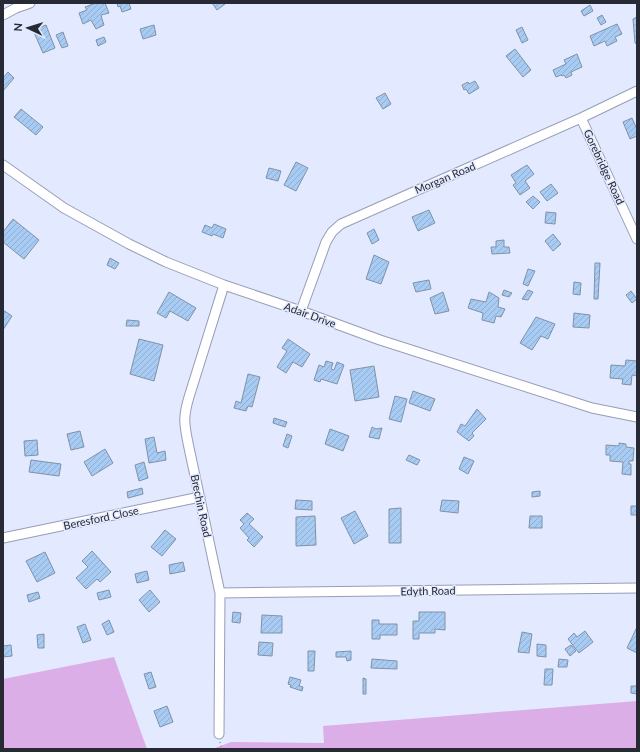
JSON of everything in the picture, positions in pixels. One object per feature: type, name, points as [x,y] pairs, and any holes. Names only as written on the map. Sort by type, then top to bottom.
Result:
[{"type":"street","points":[[3,14],[30,3]]},
{"type":"street","name":"Morgan Road","points":[[302,311],[326,242],[332,232],[341,224],[581,118],[637,91]]},
{"type":"street","name":"Gorebridge Road","points":[[581,118],[637,239]]},
{"type":"street","name":"Adair Drive","points":[[3,165],[64,208],[129,244],[166,262],[224,285],[302,311],[380,340],[592,408],[637,417]]},
{"type":"street","name":"Brechin Road","points":[[219,734],[220,594],[188,443],[184,415],[224,285]]},
{"type":"street","name":"Beresford Close","points":[[3,538],[200,498]]},
{"type":"street","name":"Edyth Road","points":[[220,594],[637,588]]},
{"type":"shaded area","points":[[114,657],[147,749],[3,749],[3,679]]},
{"type":"shaded area","points":[[637,701],[637,749],[212,749],[231,742],[324,743],[323,726]]},
{"type":"building","points":[[96,3],[105,3],[109,13],[101,15],[104,25],[96,29],[91,20],[83,24],[79,13],[87,10],[85,7]]},
{"type":"building","points":[[117,3],[129,3],[131,9],[122,12]]},
{"type":"building","points":[[212,3],[224,3],[225,4],[217,10]]},
{"type":"building","points":[[590,5],[593,11],[584,16],[581,11]]},
{"type":"building","points":[[602,15],[606,22],[601,25],[597,18]]},
{"type":"building","points":[[637,17],[637,44],[635,43],[633,19]]},
{"type":"building","points":[[617,24],[622,34],[615,37],[617,41],[607,46],[605,41],[594,46],[590,36]]},
{"type":"building","points":[[46,25],[55,48],[43,53],[33,30]]},
{"type":"building","points":[[154,25],[156,35],[143,39],[140,29]]},
{"type":"building","points":[[522,27],[528,40],[522,43],[516,30]]},
{"type":"building","points":[[63,32],[68,46],[62,48],[56,35]]},
{"type":"building","points":[[104,37],[106,42],[98,46],[96,40]]},
{"type":"building","points":[[515,49],[531,70],[523,77],[506,56]]},
{"type":"building","points":[[577,54],[582,67],[571,72],[572,75],[566,78],[564,75],[556,77],[553,70],[566,64],[564,60]]},
{"type":"building","points":[[8,72],[14,78],[3,91],[3,78]]},
{"type":"building","points":[[475,81],[479,88],[469,94],[466,89],[464,90],[462,85]]},
{"type":"building","points":[[385,93],[391,104],[383,109],[376,98]]},
{"type":"building","points":[[21,109],[43,127],[36,135],[14,117]]},
{"type":"building","points":[[632,118],[637,129],[637,136],[630,139],[623,122]]},
{"type":"building","points":[[296,162],[308,168],[296,191],[284,185]]},
{"type":"building","points":[[527,165],[534,174],[525,181],[530,188],[520,195],[513,185],[516,183],[511,175]]},
{"type":"building","points":[[269,168],[281,171],[278,181],[266,178]]},
{"type":"building","points":[[551,184],[558,193],[547,201],[540,192]]},
{"type":"building","points":[[533,196],[540,202],[533,209],[526,202]]},
{"type":"building","points":[[429,210],[435,223],[418,231],[412,217]]},
{"type":"building","points":[[546,212],[556,213],[555,224],[545,223]]},
{"type":"building","points":[[13,219],[39,240],[24,259],[3,242],[3,232]]},
{"type":"building","points":[[214,224],[226,229],[223,238],[202,232],[205,225],[212,228]]},
{"type":"building","points":[[374,229],[379,240],[372,244],[367,233]]},
{"type":"building","points":[[553,234],[561,244],[553,251],[545,241]]},
{"type":"building","points":[[504,240],[504,247],[509,247],[510,253],[492,254],[491,247],[496,247],[496,241]]},
{"type":"building","points":[[374,255],[389,262],[381,284],[366,279]]},
{"type":"building","points":[[110,258],[119,263],[115,269],[107,265]]},
{"type":"building","points":[[595,263],[600,263],[598,299],[594,299]]},
{"type":"building","points":[[528,269],[535,271],[528,286],[523,284]]},
{"type":"building","points":[[429,280],[431,289],[416,292],[413,283]]},
{"type":"building","points":[[574,282],[581,283],[580,295],[573,294]]},
{"type":"building","points":[[504,290],[512,293],[509,297],[502,295]]},
{"type":"building","points":[[528,290],[533,292],[528,300],[522,299]]},
{"type":"building","points":[[631,291],[637,299],[632,303],[626,295]]},
{"type":"building","points":[[169,292],[196,308],[188,321],[170,311],[166,318],[157,313]]},
{"type":"building","points":[[443,292],[449,311],[435,314],[430,298]]},
{"type":"building","points":[[489,292],[499,298],[498,307],[505,309],[501,317],[496,316],[494,323],[482,320],[483,313],[468,308],[471,299],[486,302]]},
{"type":"building","points":[[3,310],[12,316],[3,330]]},
{"type":"building","points":[[574,313],[590,315],[589,328],[573,327]]},
{"type":"building","points":[[536,317],[555,324],[548,339],[541,336],[532,350],[520,343]]},
{"type":"building","points":[[127,320],[139,321],[139,326],[126,326]]},
{"type":"building","points":[[139,339],[163,345],[154,381],[130,374]]},
{"type":"building","points":[[288,339],[310,354],[302,367],[293,362],[286,373],[277,367],[287,351],[282,348]]},
{"type":"building","points":[[626,360],[637,361],[637,376],[632,375],[631,385],[622,384],[623,379],[610,378],[611,365],[625,366]]},
{"type":"building","points":[[326,361],[333,363],[331,369],[334,370],[337,362],[344,365],[337,384],[321,379],[320,382],[314,380],[319,365],[324,367]]},
{"type":"building","points":[[374,366],[379,397],[355,401],[350,370]]},
{"type":"building","points":[[248,374],[260,377],[252,407],[248,406],[246,411],[234,408],[236,401],[241,403]]},
{"type":"building","points":[[413,391],[435,399],[430,411],[409,403]]},
{"type":"building","points":[[395,396],[407,399],[401,422],[389,419]]},
{"type":"building","points":[[477,409],[486,419],[472,433],[474,436],[469,441],[457,432],[461,424],[465,426]]},
{"type":"building","points":[[274,418],[287,422],[285,427],[273,423]]},
{"type":"building","points":[[372,427],[376,429],[382,428],[379,439],[369,437]]},
{"type":"building","points":[[330,429],[349,436],[343,451],[325,444]]},
{"type":"building","points":[[80,431],[84,447],[71,450],[67,434]]},
{"type":"building","points":[[287,434],[292,436],[288,448],[283,446]]},
{"type":"building","points":[[154,437],[157,453],[165,451],[166,460],[149,463],[145,439]]},
{"type":"building","points":[[37,440],[38,455],[25,456],[24,441]]},
{"type":"building","points":[[619,443],[626,444],[626,447],[634,448],[633,461],[629,461],[629,464],[631,464],[631,475],[622,474],[623,462],[610,461],[610,455],[606,455],[606,445],[619,446]]},
{"type":"building","points":[[105,449],[113,463],[92,476],[84,462]]},
{"type":"building","points":[[409,455],[420,460],[417,465],[406,460]]},
{"type":"building","points":[[464,457],[474,461],[468,474],[459,469]]},
{"type":"building","points":[[31,460],[61,464],[59,476],[29,472]]},
{"type":"building","points":[[144,462],[148,478],[139,481],[135,465]]},
{"type":"building","points":[[142,488],[143,494],[128,498],[127,492]]},
{"type":"building","points":[[540,491],[540,496],[532,497],[532,492]]},
{"type":"building","points":[[296,500],[312,501],[312,510],[295,509]]},
{"type":"building","points":[[442,500],[459,501],[458,513],[440,511]]},
{"type":"building","points":[[631,506],[637,506],[637,515],[631,515]]},
{"type":"building","points":[[401,508],[401,543],[389,543],[389,509]]},
{"type":"building","points":[[355,511],[368,536],[354,544],[341,518]]},
{"type":"building","points":[[247,513],[254,519],[249,524],[263,537],[254,547],[247,540],[249,538],[240,528],[244,524],[240,520]]},
{"type":"building","points":[[315,516],[316,545],[296,546],[296,517]]},
{"type":"building","points":[[530,516],[542,516],[542,528],[529,528]]},
{"type":"building","points":[[165,530],[176,539],[162,556],[151,547]]},
{"type":"building","points":[[92,551],[111,572],[100,582],[97,579],[86,589],[76,578],[88,567],[82,561]]},
{"type":"building","points":[[45,552],[55,573],[37,582],[26,561]]},
{"type":"building","points":[[183,562],[185,571],[170,574],[169,565]]},
{"type":"building","points":[[147,571],[149,580],[137,583],[135,574]]},
{"type":"building","points":[[109,590],[111,597],[99,600],[97,593]]},
{"type":"building","points":[[150,590],[160,602],[149,612],[139,600]]},
{"type":"building","points":[[38,592],[40,598],[29,602],[27,595]]},
{"type":"building","points":[[233,612],[241,613],[240,623],[232,622]]},
{"type":"building","points":[[419,612],[445,612],[445,630],[435,629],[435,633],[419,633],[419,639],[413,639],[413,621],[419,621]]},
{"type":"building","points":[[262,615],[282,616],[282,633],[261,633]]},
{"type":"building","points":[[109,620],[114,632],[107,635],[102,624]]},
{"type":"building","points":[[372,620],[379,620],[379,624],[397,624],[397,635],[380,635],[380,639],[372,639]]},
{"type":"building","points":[[85,624],[91,640],[83,643],[77,627]]},
{"type":"building","points":[[637,627],[637,653],[627,648]]},
{"type":"building","points":[[585,631],[593,642],[579,653],[568,639],[574,633],[577,637]]},
{"type":"building","points":[[522,632],[532,634],[529,653],[518,652]]},
{"type":"building","points":[[44,634],[44,648],[38,648],[37,635]]},
{"type":"building","points":[[259,642],[273,643],[272,656],[258,655]]},
{"type":"building","points":[[537,644],[546,645],[546,657],[537,656]]},
{"type":"building","points":[[11,645],[12,656],[3,657],[3,646]]},
{"type":"building","points":[[571,645],[576,651],[570,656],[565,649]]},
{"type":"building","points":[[308,651],[315,651],[314,671],[308,671]]},
{"type":"building","points":[[351,651],[351,660],[347,661],[346,657],[336,657],[336,652]]},
{"type":"building","points":[[372,659],[397,661],[397,669],[371,668]]},
{"type":"building","points":[[559,659],[568,660],[567,667],[558,667]]},
{"type":"building","points":[[545,669],[553,669],[552,685],[544,685]]},
{"type":"building","points":[[151,672],[156,687],[149,689],[144,674]]},
{"type":"building","points":[[290,677],[301,680],[299,686],[303,687],[302,691],[290,687],[291,685],[288,684]]},
{"type":"building","points":[[363,678],[366,679],[366,694],[363,694]]},
{"type":"building","points":[[631,686],[637,686],[637,694],[631,693]]},
{"type":"building","points":[[167,706],[173,722],[160,727],[154,711]]}]
